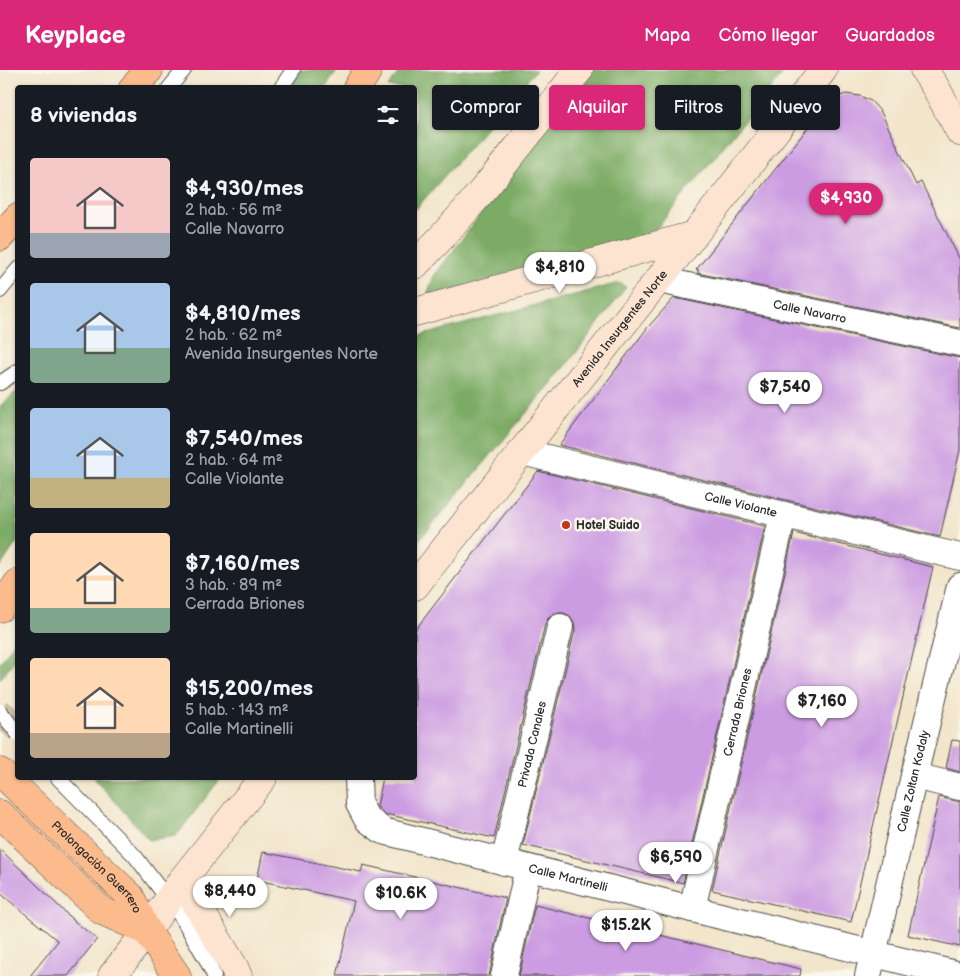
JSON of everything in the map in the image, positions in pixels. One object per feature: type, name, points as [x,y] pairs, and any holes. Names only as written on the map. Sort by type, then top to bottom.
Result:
[{"type":"main road","points":[[134,85],[140,70]]},
{"type":"main road","points":[[135,85],[149,70]]},
{"type":"main road","points":[[359,85],[368,70]]},
{"type":"main road","points":[[417,263],[491,180],[579,70]]},
{"type":"main road","name":"Avenida Insurgentes Norte","points":[[417,583],[694,236],[823,70]]},
{"type":"main road","points":[[924,70],[960,132]]},
{"type":"main road","points":[[0,237],[15,220]]},
{"type":"main road","points":[[417,311],[694,236]]},
{"type":"main road","points":[[0,608],[15,587]]},
{"type":"main road","name":"Prolongación Guerrero","points":[[0,772],[130,896],[148,932],[177,976]]},
{"type":"main road","points":[[112,976],[148,932],[175,890],[261,780]]},
{"type":"main road","points":[[0,814],[102,911],[148,932]]},
{"type":"main road","points":[[175,890],[234,966],[238,976]]},
{"type":"street","name":"Calle Navarro","points":[[658,280],[960,343]]},
{"type":"street","name":"Calle Violante","points":[[522,452],[960,557]]},
{"type":"street","name":"Cerrada Briones","points":[[692,909],[783,515]]},
{"type":"street","name":"Calle Zoltan Kodaly","points":[[870,965],[960,586]]},
{"type":"street","name":"Privada Canales","points":[[504,976],[516,865],[560,627]]},
{"type":"street","points":[[914,776],[960,787]]},
{"type":"street","name":"Calle Martinelli","points":[[358,780],[359,804],[367,819],[383,831],[692,909],[870,965],[960,975]]},
{"type":"lane","points":[[172,85],[184,70]]},
{"type":"lane","points":[[283,85],[293,70]]},
{"type":"lane","points":[[0,290],[15,272]]},
{"type":"lane","points":[[0,383],[15,373]]},
{"type":"lane","points":[[0,711],[15,730]]},
{"type":"lane","points":[[60,780],[135,856],[175,890],[187,927],[214,976]]},
{"type":"green space","points":[[288,70],[337,70],[327,85],[279,85]]},
{"type":"green space","points":[[400,70],[536,70],[523,85],[432,85],[432,130],[484,130],[417,208],[417,85],[389,85]]},
{"type":"green space","points":[[589,70],[786,70],[774,85],[751,85],[751,113],[741,125],[741,85],[655,85],[655,130],[737,130],[657,228],[638,242],[426,297],[434,276],[549,123],[549,130],[645,130],[645,85],[578,85]]},
{"type":"green space","points":[[619,283],[626,287],[566,366],[417,543],[417,336]]},
{"type":"green space","points":[[15,393],[15,545],[0,567],[0,406]]},
{"type":"green space","points":[[15,642],[15,660],[0,679],[0,663]]},
{"type":"green space","points":[[96,780],[219,780],[176,836],[149,840]]},
{"type":"building","points":[[846,94],[860,96],[871,101],[881,112],[916,185],[921,182],[960,260],[960,328],[697,273],[699,270],[696,270],[806,130],[840,130],[840,96]]},
{"type":"building","points":[[674,298],[960,358],[960,450],[940,537],[559,445],[648,327]]},
{"type":"building","points":[[538,471],[765,526],[683,883],[523,845],[575,630],[574,622],[570,616],[564,613],[555,613],[549,617],[545,624],[494,838],[385,814],[379,809],[377,806],[383,780],[417,780],[417,627]]},
{"type":"building","points":[[794,533],[933,567],[851,922],[712,890]]},
{"type":"building","points":[[952,740],[960,741],[960,772],[946,768]]},
{"type":"building","points":[[939,797],[960,802],[960,947],[908,935]]},
{"type":"building","points":[[0,849],[74,921],[97,939],[68,976],[30,976],[58,941],[0,893]]},
{"type":"building","points":[[263,852],[361,872],[363,865],[506,898],[489,976],[337,976],[354,901],[257,880]]},
{"type":"building","points":[[535,905],[801,969],[800,976],[519,976]]},
{"type":"tunnel","points":[[0,731],[15,713]]},
{"type":"place","name":"Hotel Suido","points":[[566,525]]}]
